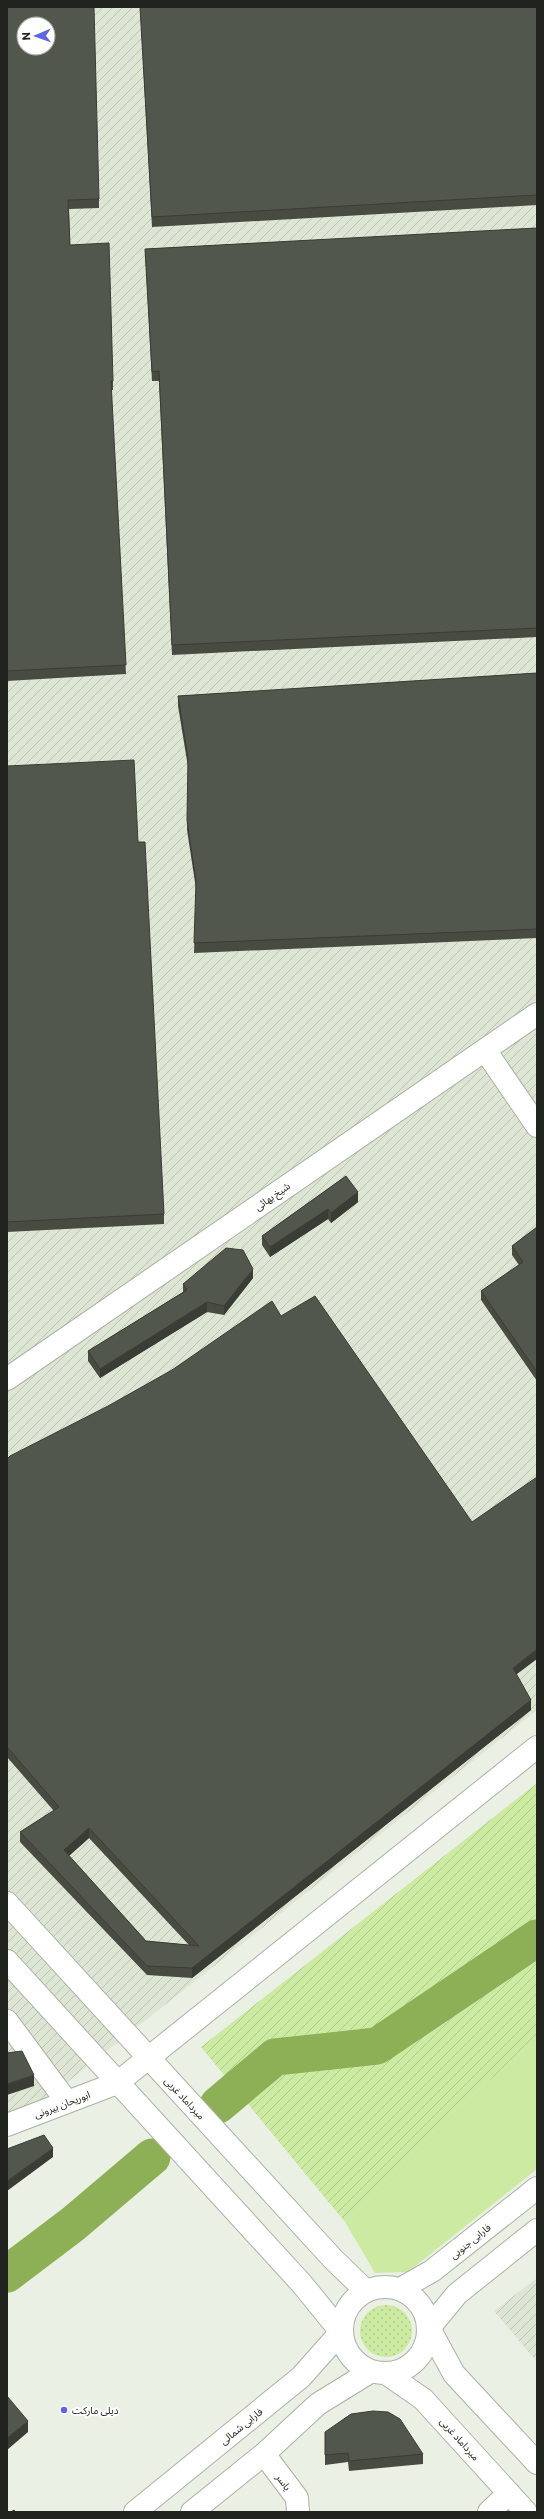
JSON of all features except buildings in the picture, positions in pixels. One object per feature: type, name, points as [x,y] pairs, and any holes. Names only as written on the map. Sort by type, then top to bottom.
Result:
[{"type":"street","name":"شیخ بهائی","points":[[7,1379],[537,1014]]},
{"type":"street","points":[[485,1050],[537,1126]]},
{"type":"street","points":[[117,2083],[147,2057],[537,1747]]},
{"type":"street","name":"میرداماد غربی","points":[[7,1903],[333,2259],[366,2291]]},
{"type":"street","points":[[7,1961],[302,2284],[341,2332]]},
{"type":"street","points":[[7,2021],[67,2102]]},
{"type":"street","name":"ابوریحان بیرونی","points":[[7,2125],[117,2083]]},
{"type":"street","name":"فارابی جنوبی","points":[[400,2289],[432,2271],[537,2188]]},
{"type":"street","points":[[192,2512],[264,2454],[318,2404],[379,2373],[401,2371],[412,2365],[424,2348],[429,2328],[457,2294],[537,2230]]},
{"type":"street","points":[[379,2373],[359,2366],[350,2356],[344,2345],[341,2332],[343,2320],[348,2308],[356,2298],[366,2291],[389,2286],[400,2289],[420,2304],[426,2315],[429,2328],[454,2374],[537,2463]]},
{"type":"street","name":"فارابی شمالی","points":[[135,2512],[301,2377],[341,2332]]},
{"type":"street","name":"میرداماد غربی","points":[[379,2373],[423,2399],[526,2512]]},
{"type":"street","name":"یاسر","points":[[264,2454],[297,2498],[298,2512]]},
{"type":"street","points":[[489,2512],[509,2493]]},
{"type":"shaded area","points":[[7,7],[537,7],[537,1710],[7,2130]]},
{"type":"shaded area","points":[[537,2278],[537,2362],[494,2311]]},
{"type":"green space","points":[[537,1783],[537,2040],[458,2107],[345,2222],[201,2047]]},
{"type":"green space","points":[[537,2040],[537,2169],[408,2272],[375,2273],[345,2222],[458,2107]]},
{"type":"green space","points":[[386,2305],[396,2307],[404,2313],[410,2321],[412,2331],[410,2341],[404,2349],[396,2355],[386,2357],[376,2355],[368,2349],[362,2341],[360,2331],[362,2321],[368,2313],[376,2307]]},
{"type":"waterway","points":[[218,2105],[275,2057],[377,2046],[537,1938]]},
{"type":"waterway","points":[[7,2274],[73,2224],[152,2157]]},
{"type":"place","name":"دیلی مارکت","points":[[64,2410]]}]
